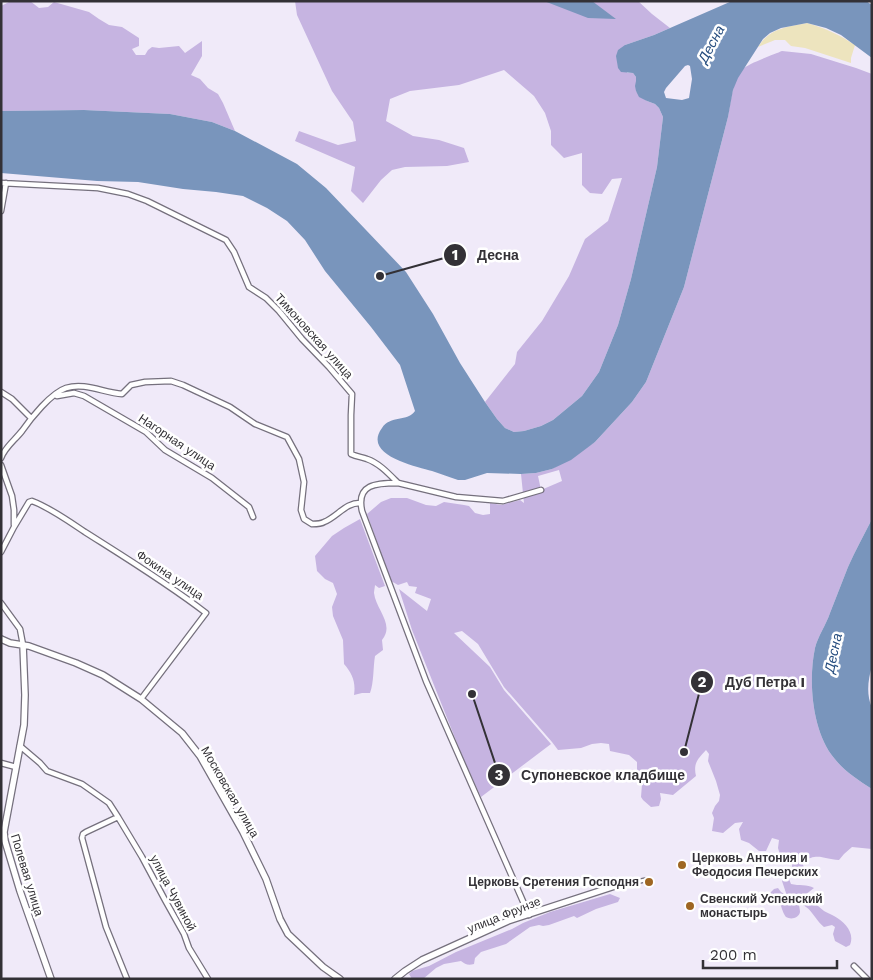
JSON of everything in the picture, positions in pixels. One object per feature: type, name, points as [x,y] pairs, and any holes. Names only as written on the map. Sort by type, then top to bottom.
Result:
[{"type":"street","name":"Тимоновская улица","points":[[1,211],[4,183],[98,188],[128,194],[147,201],[226,240],[234,252],[249,287],[266,298],[352,394],[352,454],[369,460],[386,471],[398,482]]},
{"type":"street","points":[[1,458],[8,446],[31,418],[51,398],[65,388],[93,387],[113,394],[122,394],[132,385],[145,382],[171,381],[194,389],[255,424],[287,437],[299,459],[304,482],[301,510],[304,519],[312,524],[323,523],[334,517],[348,505],[354,503],[361,504]]},
{"type":"street","points":[[1,392],[12,398],[31,418]]},
{"type":"street","name":"Нагорная улица","points":[[51,398],[74,393],[84,396],[146,432],[165,450],[212,478],[249,507],[253,517]]},
{"type":"street","points":[[1,464],[12,496],[14,510],[14,527],[1,552]]},
{"type":"street","points":[[529,914],[426,681],[362,511],[361,498],[367,488],[380,483],[398,482],[456,497],[503,501],[541,490]]},
{"type":"street","name":"Фокина улица","points":[[14,527],[29,502],[32,501],[84,531],[172,587],[206,612],[141,699]]},
{"type":"street","name":"Полевая улица","points":[[1,603],[20,629],[23,645],[25,695],[24,725],[4,832],[5,841],[20,891],[51,979]]},
{"type":"street","name":"Московская улица","points":[[1,639],[76,663],[103,675],[141,699],[182,733],[200,756],[243,832],[266,879],[280,920],[288,934],[323,967],[340,979]]},
{"type":"street","name":"улица Чувиной","points":[[20,746],[47,771],[82,784],[109,803],[116,818],[142,856],[184,934],[189,948],[208,979]]},
{"type":"street","points":[[1,763],[16,766]]},
{"type":"street","points":[[116,818],[86,832],[82,838],[106,927],[127,979]]},
{"type":"street","points":[[626,884],[646,880]]},
{"type":"street","name":"улица Фрунзе","points":[[396,979],[422,960],[508,922],[618,885],[626,884]]},
{"type":"street","points":[[854,966],[867,979]]},
{"type":"shaded area","points":[[11,1],[30,1],[39,8],[48,7],[54,2],[89,12],[109,25],[122,27],[139,38],[139,46],[132,49],[136,55],[145,55],[152,47],[179,46],[185,53],[202,41],[202,56],[191,75],[200,79],[208,88],[218,94],[235,131],[212,122],[170,114],[84,110],[1,111],[1,6]]},
{"type":"shaded area","points":[[295,1],[638,1],[670,28],[625,45],[627,73],[633,73],[636,77],[636,91],[647,101],[655,104],[663,117],[657,167],[631,279],[618,325],[599,372],[582,396],[553,420],[541,426],[514,432],[505,428],[485,402],[515,364],[517,352],[542,321],[569,276],[585,239],[608,221],[622,178],[612,179],[602,194],[590,193],[582,185],[582,153],[564,158],[551,145],[551,131],[545,113],[534,96],[504,70],[459,85],[410,91],[390,99],[386,121],[413,136],[439,140],[464,148],[469,162],[447,166],[405,167],[392,170],[381,180],[363,203],[351,191],[355,167],[295,141],[299,131],[338,145],[356,141],[353,122],[332,91],[297,15]]},
{"type":"shaded area","points":[[782,51],[811,54],[872,74],[872,519],[848,567],[816,644],[813,661],[812,690],[816,720],[827,747],[842,767],[872,789],[872,849],[852,847],[839,860],[812,857],[802,862],[806,873],[797,875],[793,872],[789,855],[780,855],[778,848],[779,840],[772,838],[766,851],[759,851],[749,843],[741,840],[739,829],[743,822],[735,823],[723,833],[712,831],[714,818],[712,813],[719,801],[720,795],[708,761],[709,754],[706,750],[696,764],[696,776],[673,795],[660,793],[659,806],[651,807],[641,797],[642,784],[637,770],[637,762],[629,755],[610,751],[609,744],[592,744],[581,748],[558,750],[504,687],[478,644],[462,631],[454,633],[490,667],[504,690],[551,744],[481,797],[463,758],[412,630],[399,589],[427,611],[431,599],[415,593],[417,587],[409,586],[407,582],[398,585],[391,581],[367,514],[381,502],[391,498],[407,498],[426,505],[436,506],[444,502],[464,505],[469,506],[475,513],[483,515],[490,514],[490,503],[501,505],[520,500],[524,503],[521,474],[552,469],[595,442],[632,402],[646,382],[684,287],[736,79],[746,67]],"holes":[[[559,470],[562,481],[541,490],[538,476]]]},
{"type":"shaded area","points":[[360,519],[385,586],[379,588],[375,585],[374,593],[387,628],[382,640],[383,650],[375,656],[370,693],[354,695],[353,678],[344,664],[343,640],[333,616],[332,607],[337,594],[333,583],[325,579],[317,571],[315,556],[332,536]]},
{"type":"shaded area","points":[[784,878],[789,879],[791,884],[814,888],[805,895],[824,911],[838,918],[848,928],[851,936],[850,945],[846,947],[835,941],[833,934],[835,927],[832,925],[824,927],[810,910],[803,905],[799,904],[800,912],[796,917],[786,917],[781,906],[770,893],[778,888],[787,896],[782,881]]},
{"type":"shaded area","points":[[610,894],[620,898],[618,902],[577,918],[574,916],[549,925],[530,927],[506,944],[481,952],[475,958],[474,964],[470,965],[461,961],[444,964],[423,979],[412,979],[409,974],[412,971],[429,966],[456,952],[550,912]]},
{"type":"sand","points":[[807,23],[832,32],[855,45],[851,63],[805,48],[791,46],[785,40],[775,40],[758,47],[768,36],[780,29]]},
{"type":"water","points":[[544,1],[592,1],[616,19],[588,18]]},
{"type":"water","points":[[732,1],[866,1],[872,5],[872,58],[841,35],[826,28],[807,23],[781,28],[763,39],[738,78],[733,90],[728,117],[684,287],[646,382],[632,402],[595,442],[571,460],[552,469],[536,473],[487,473],[465,480],[458,480],[403,462],[385,452],[379,445],[378,437],[382,428],[390,421],[408,416],[415,411],[400,365],[325,271],[305,240],[287,221],[267,208],[243,196],[216,192],[138,182],[97,181],[1,173],[1,111],[84,110],[170,114],[212,122],[235,131],[297,164],[326,188],[406,272],[433,314],[460,363],[497,419],[505,428],[514,432],[524,431],[553,420],[582,396],[599,372],[618,325],[631,279],[657,167],[663,117],[655,104],[639,97],[635,86],[636,77],[633,73],[621,72],[618,68],[616,56],[618,50],[625,45],[654,35]],"holes":[[[685,66],[690,66],[692,79],[689,98],[682,100],[666,98],[664,92],[666,88]]]},
{"type":"water","points":[[872,519],[872,666],[868,687],[872,708],[872,789],[842,767],[827,747],[816,720],[812,675],[816,644],[848,567]]},
{"type":"place","name":"Десна","points":[[380,276]]},
{"type":"place","name":"Супоневское кладбище","points":[[472,694]]},
{"type":"place","name":"Дуб Петра I","points":[[684,752]]},
{"type":"place","name":"Церковь Антония и Феодосия Печерских","points":[[682,865]]},
{"type":"place","name":"Церковь Сретения Господня","points":[[649,882]]},
{"type":"place","name":"Свенский Успенский монастырь","points":[[690,906]]}]
